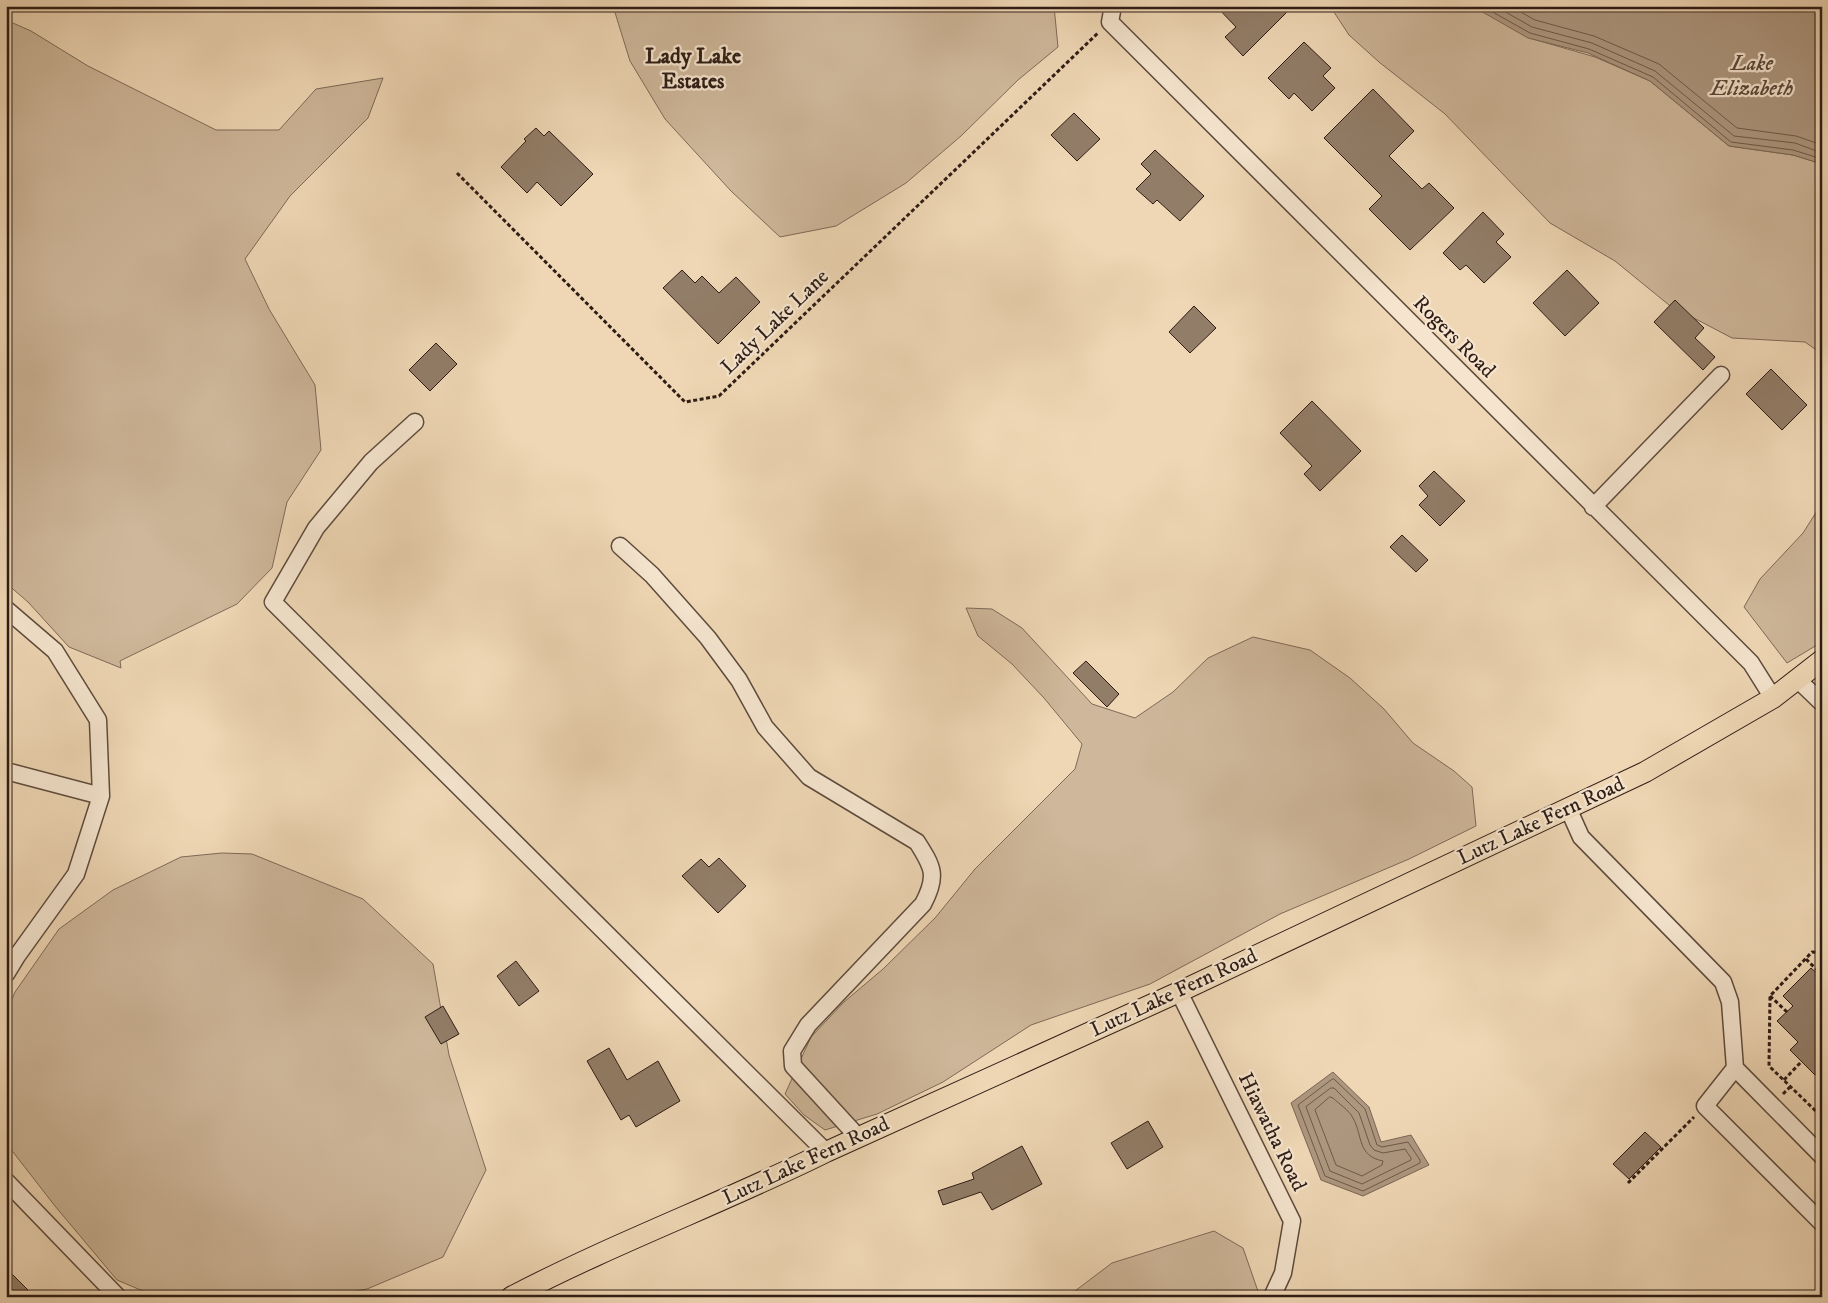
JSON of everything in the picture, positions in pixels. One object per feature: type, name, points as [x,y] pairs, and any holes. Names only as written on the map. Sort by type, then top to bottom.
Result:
[{"type":"main road","name":"Lutz Lake Fern Road","points":[[511,1297],[543,1280],[779,1175],[858,1137],[1179,992],[1645,772],[1773,698],[1822,660]]},
{"type":"street","name":"Rogers Road","points":[[1111,14],[1593,507],[1752,663],[1773,698]]},
{"type":"street","points":[[1593,507],[1721,375]]},
{"type":"street","points":[[415,422],[372,462],[316,528],[273,602],[826,1152]]},
{"type":"street","points":[[620,546],[652,575],[708,638],[739,680],[765,727],[810,777],[917,842],[927,858],[933,873],[932,888],[923,904],[808,1025],[792,1051],[794,1066],[858,1137]]},
{"type":"street","points":[[6,609],[55,651],[98,720],[101,796],[76,874],[6,974]]},
{"type":"street","points":[[1798,680],[1822,703]]},
{"type":"street","points":[[6,770],[101,796]]},
{"type":"street","points":[[1568,808],[1581,837],[1723,982],[1730,1002],[1735,1068],[1822,1156]]},
{"type":"street","name":"Hiawatha Road","points":[[1179,992],[1292,1221],[1283,1273],[1272,1297]]},
{"type":"street","points":[[1735,1068],[1705,1106],[1822,1224]]},
{"type":"street","points":[[6,1181],[118,1297]]},
{"type":"path","name":"Lady Lake Lane","points":[[457,173],[685,402],[719,396],[1111,14]]},
{"type":"path","points":[[1822,953],[1812,952],[1770,996],[1769,1066],[1822,1117]]},
{"type":"path","points":[[1806,959],[1822,975]]},
{"type":"path","points":[[1770,996],[1787,1012]]},
{"type":"path","points":[[1784,1080],[1801,1062]]},
{"type":"path","points":[[1628,1183],[1705,1106]]},
{"type":"shaded area","points":[[613,6],[1054,6],[1058,47],[1018,80],[961,136],[906,183],[836,226],[780,237],[731,191],[665,119],[630,61]]},
{"type":"shaded area","points":[[1330,6],[1473,6],[1533,39],[1595,57],[1650,81],[1729,146],[1793,155],[1822,164],[1822,354],[1805,342],[1732,338],[1669,305],[1615,261],[1550,223],[1445,114],[1379,62],[1349,35]]},
{"type":"shaded area","points":[[6,20],[31,31],[88,66],[216,130],[279,130],[316,89],[383,78],[368,118],[290,196],[245,259],[269,309],[315,385],[321,450],[287,502],[272,568],[237,604],[120,661],[121,668],[69,647],[28,602],[6,583]]},
{"type":"shaded area","points":[[1822,503],[1822,642],[1787,663],[1744,607],[1760,579],[1803,533]]},
{"type":"shaded area","points":[[966,608],[992,609],[1022,628],[1092,704],[1135,718],[1173,692],[1208,658],[1253,637],[1310,650],[1350,678],[1384,709],[1413,743],[1454,771],[1472,787],[1476,826],[1409,859],[1280,914],[1150,984],[1031,1025],[943,1082],[877,1114],[825,1130],[804,1115],[785,1094],[811,1037],[844,1002],[883,969],[935,918],[975,869],[1075,769],[1082,744],[1044,698],[1012,664],[978,636]]},
{"type":"shaded area","points":[[222,853],[252,854],[363,899],[433,964],[449,1055],[486,1170],[443,1257],[367,1289],[323,1297],[157,1297],[117,1280],[55,1206],[6,1143],[6,1014],[15,992],[59,929],[113,890],[181,857]]},
{"type":"shaded area","points":[[1214,1231],[1243,1248],[1260,1297],[1067,1297],[1112,1263]]},
{"type":"water","name":"Lake Elizabeth","points":[[1472,6],[1822,6],[1822,164],[1793,155],[1729,146],[1650,81],[1588,53],[1528,38]]},
{"type":"water","points":[[1333,1072],[1369,1107],[1381,1142],[1411,1135],[1429,1165],[1363,1196],[1321,1180],[1291,1103]]},
{"type":"building","points":[[1216,6],[1293,6],[1243,56],[1225,37],[1236,27]]},
{"type":"building","points":[[1304,42],[1331,68],[1323,76],[1335,88],[1312,111],[1294,93],[1289,99],[1268,78]]},
{"type":"building","points":[[1373,89],[1414,131],[1389,156],[1422,189],[1429,183],[1454,208],[1410,250],[1369,209],[1382,196],[1324,138]]},
{"type":"building","points":[[1074,113],[1100,139],[1077,161],[1051,135]]},
{"type":"building","points":[[536,128],[544,136],[549,131],[593,174],[561,206],[537,182],[527,193],[501,167],[526,141],[524,139]]},
{"type":"building","points":[[1155,150],[1204,196],[1180,221],[1157,200],[1153,204],[1136,189],[1151,174],[1141,164]]},
{"type":"building","points":[[1483,212],[1504,234],[1496,242],[1511,257],[1484,283],[1466,265],[1460,270],[1443,253]]},
{"type":"building","points":[[682,270],[695,283],[702,276],[719,293],[736,277],[760,302],[718,344],[663,288]]},
{"type":"building","points":[[1567,270],[1599,303],[1565,336],[1533,303]]},
{"type":"building","points":[[1675,300],[1704,328],[1695,338],[1715,357],[1703,370],[1654,322]]},
{"type":"building","points":[[1194,306],[1216,328],[1190,353],[1169,332]]},
{"type":"building","points":[[436,343],[457,364],[430,391],[409,370]]},
{"type":"building","points":[[1771,369],[1807,405],[1782,430],[1746,394]]},
{"type":"building","points":[[1312,401],[1361,451],[1320,491],[1304,474],[1312,466],[1280,433]]},
{"type":"building","points":[[1434,471],[1465,501],[1440,526],[1419,505],[1428,496],[1419,486]]},
{"type":"building","points":[[1402,535],[1428,560],[1416,572],[1390,547]]},
{"type":"building","points":[[1086,661],[1119,694],[1107,707],[1073,673]]},
{"type":"building","points":[[719,858],[746,886],[718,913],[682,876],[701,859],[709,867]]},
{"type":"building","points":[[516,961],[539,991],[519,1006],[497,976]]},
{"type":"building","points":[[1811,968],[1822,978],[1822,1068],[1815,1075],[1790,1050],[1798,1042],[1777,1021],[1793,1006],[1783,996]]},
{"type":"building","points":[[443,1006],[459,1034],[441,1044],[425,1017]]},
{"type":"building","points":[[609,1048],[627,1080],[658,1061],[680,1101],[636,1127],[629,1115],[621,1120],[587,1061]]},
{"type":"building","points":[[1148,1121],[1163,1147],[1127,1169],[1111,1143]]},
{"type":"building","points":[[1645,1132],[1661,1147],[1629,1179],[1613,1164]]},
{"type":"building","points":[[1022,1146],[1042,1184],[992,1210],[981,1192],[943,1205],[938,1191],[974,1179],[972,1173]]},
{"type":"building","points":[[6,1268],[28,1290],[22,1297],[6,1297]]},
{"type":"district","name":"Lady Lake Estates","points":[[693,68]]}]
